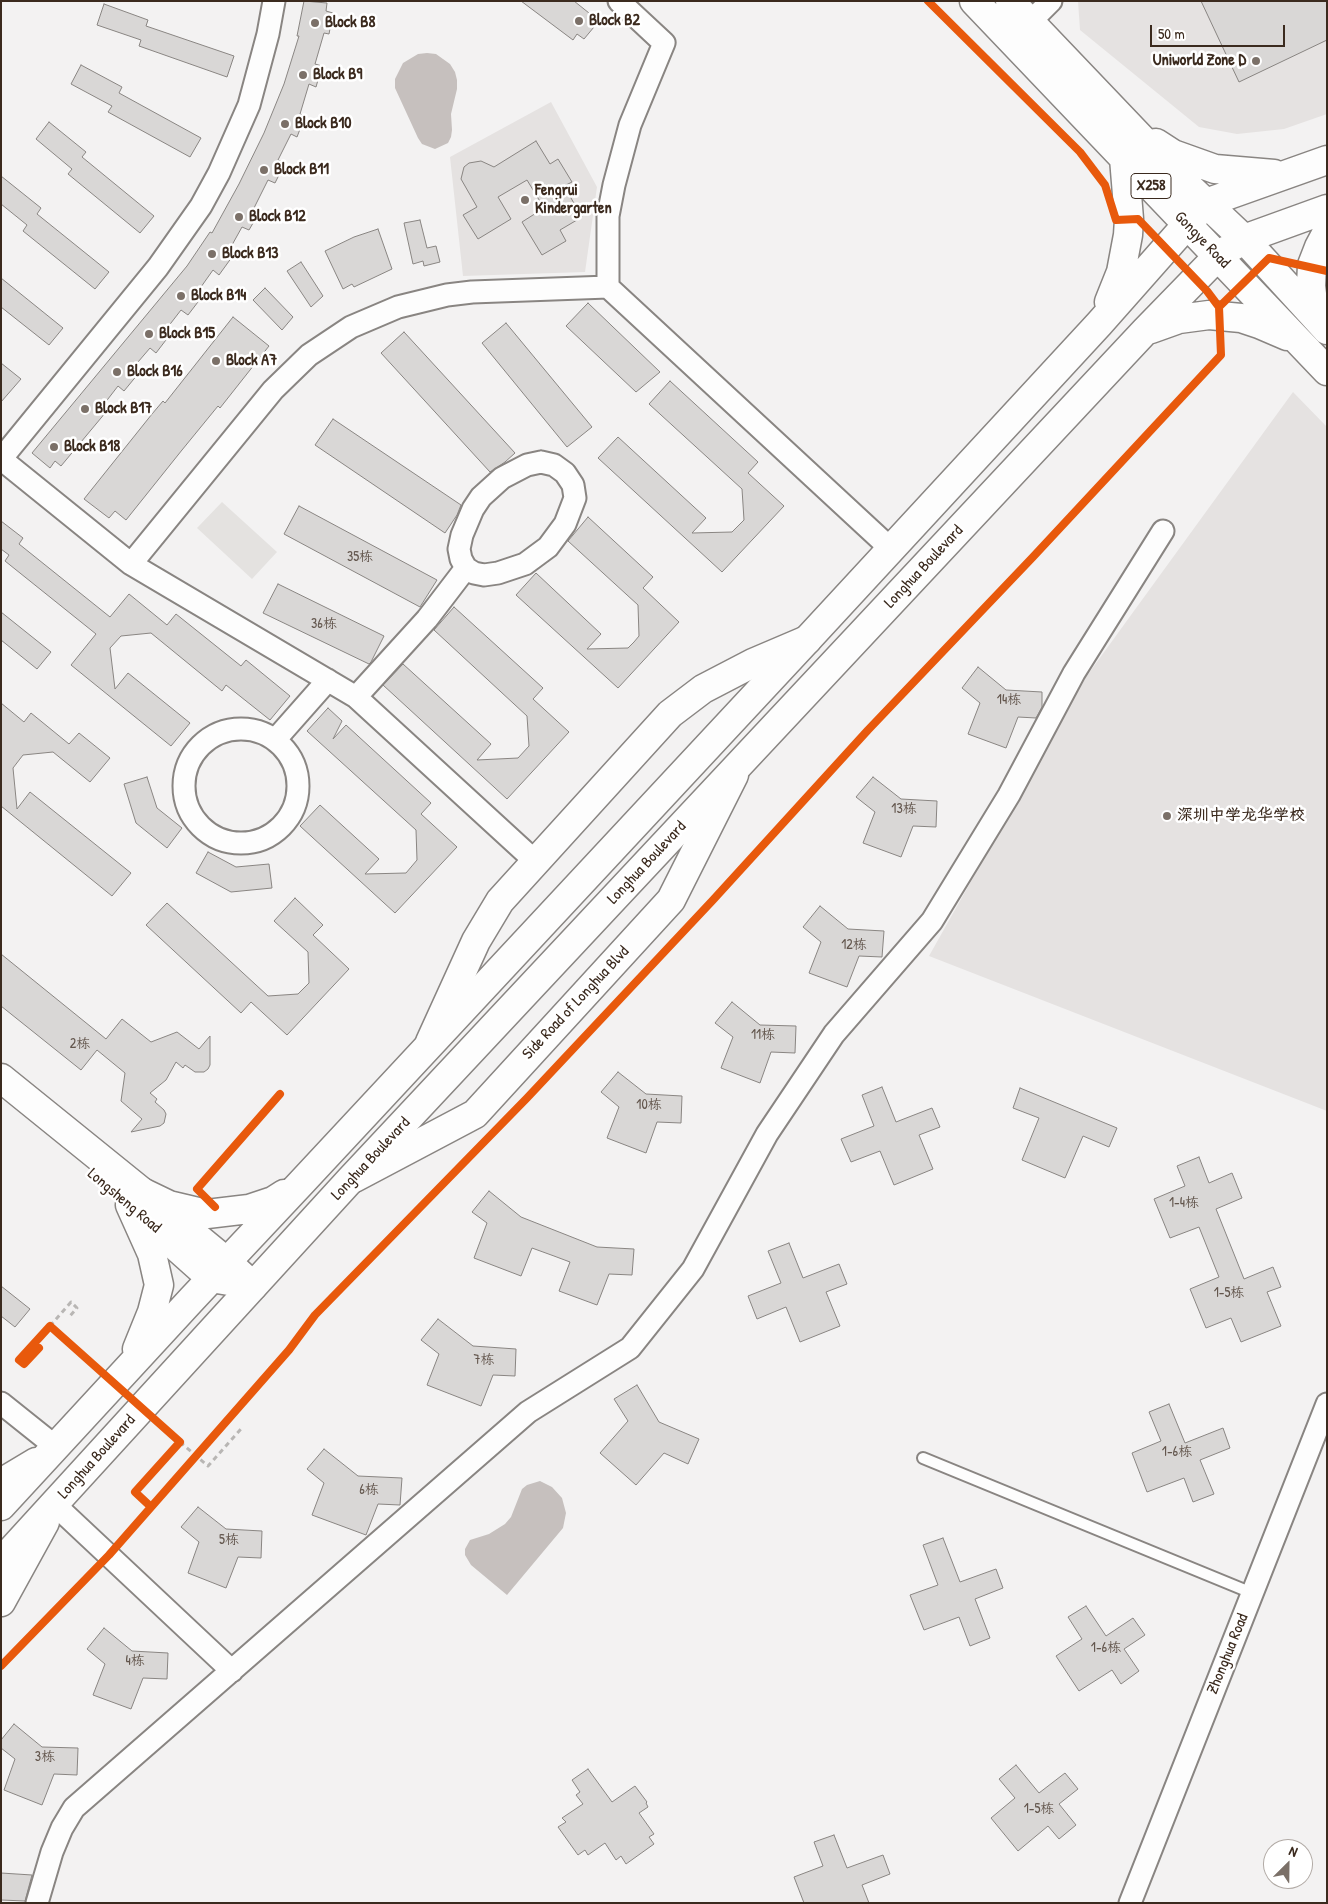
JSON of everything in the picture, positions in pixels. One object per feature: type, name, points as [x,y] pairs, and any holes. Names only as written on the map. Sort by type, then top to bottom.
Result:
[{"type":"main road","name":"Gongye Road","points":[[974,1],[1327,371]]},
{"type":"main road","name":"Gongye Road","points":[[1010,1],[1118,115],[1244,239]]},
{"type":"main road","points":[[1118,115],[1150,140],[1173,154],[1215,169],[1286,175]]},
{"type":"main road","points":[[1098,324],[1118,281],[1127,244],[1129,219],[1124,158]]},
{"type":"main road","points":[[1,1506],[807,640],[1098,324],[1206,203],[1327,160]]},
{"type":"main road","name":"Longhua Boulevard","points":[[1,1562],[350,1180],[1145,331],[1218,256],[1244,239],[1327,209]]},
{"type":"main road","points":[[1324,327],[1313,302],[1311,286],[1312,265],[1327,232]]},
{"type":"main road","name":"X258","points":[[1244,239],[1324,327]]},
{"type":"main road","points":[[1145,331],[1179,319],[1209,314],[1228,316],[1260,324],[1278,331],[1301,344]]},
{"type":"main road","points":[[427,1048],[476,941],[488,918],[500,901],[670,714],[703,689],[753,663],[807,640]]},
{"type":"main road","name":"Side Road of Longhua Blvd","points":[[350,1180],[475,1114],[671,900],[739,765]]},
{"type":"main road","name":"Longsheng Road","points":[[1,1078],[136,1199],[219,1270]]},
{"type":"main road","name":"Longsheng Road","points":[[1,1101],[136,1199]]},
{"type":"main road","points":[[125,1371],[146,1328],[159,1285],[136,1199],[207,1214],[249,1209],[273,1201],[302,1182]]},
{"type":"main road","points":[[219,1270],[253,1286]]},
{"type":"main road","points":[[1,1484],[55,1449]]},
{"type":"main road","points":[[1,1602],[54,1504]]},
{"type":"street","points":[[274,1],[260,70],[249,105],[219,174],[201,206],[181,237],[158,267],[1,459],[131,564],[356,697],[536,862]]},
{"type":"street","points":[[608,287],[608,216],[614,185],[630,124],[664,43],[619,1]]},
{"type":"street","points":[[1030,22],[1051,1]]},
{"type":"street","points":[[131,564],[273,390],[309,355],[351,327],[398,307],[447,295],[472,292],[608,287],[891,549]]},
{"type":"street","points":[[541,462],[554,465],[565,473],[573,485],[575,498],[565,524],[548,547],[525,564],[498,574],[484,575],[474,573],[466,568],[461,559],[459,549],[462,535],[472,509],[491,487],[514,471],[541,462]]},
{"type":"street","points":[[37,1903],[52,1852],[62,1828],[74,1808],[528,1412],[630,1348],[693,1269],[767,1134],[834,1034],[932,920],[1009,795],[1074,673],[1163,531]]},
{"type":"street","points":[[356,697],[427,619],[466,568]]},
{"type":"street","points":[[276,740],[328,680]]},
{"type":"street","points":[[233,730],[255,731],[276,740],[290,757],[298,778],[297,800],[288,820],[271,836],[250,843],[228,842],[207,832],[192,816],[184,795],[185,772],[195,752],[212,737],[233,730]]},
{"type":"street","points":[[1,1403],[55,1449]]},
{"type":"street","name":"Zhonghua Road","points":[[1130,1903],[1327,1404]]},
{"type":"street","points":[[54,1504],[232,1671]]},
{"type":"lane","points":[[923,1458],[1252,1593]]},
{"type":"path","points":[[44,1332],[71,1302],[77,1308],[69,1316]]},
{"type":"path","points":[[50,1326],[57,1332]]},
{"type":"path","points":[[173,1435],[208,1466],[241,1429]]},
{"type":"path","points":[[174,1449],[180,1442]]},
{"type":"path","points":[[190,1462],[203,1447]]},
{"type":"shaded area","points":[[1078,1],[1327,1],[1327,114],[1284,129],[1237,134],[1199,127],[1080,30]]},
{"type":"shaded area","points":[[418,54],[436,54],[450,64],[457,80],[457,89],[451,114],[451,137],[448,143],[435,149],[422,144],[418,138],[395,88],[395,79],[403,63]]},
{"type":"shaded area","name":"Fengrui Kindergarten","points":[[551,102],[597,187],[585,272],[463,276],[450,157]]},
{"type":"shaded area","name":"深圳中学龙华学校","points":[[1293,392],[1327,427],[1327,1111],[929,956],[1086,677]]},
{"type":"shaded area","points":[[222,502],[277,552],[252,579],[197,528]]},
{"type":"shaded area","points":[[540,1481],[552,1487],[562,1498],[566,1513],[563,1528],[507,1595],[471,1565],[465,1555],[465,1549],[470,1540],[489,1534],[505,1524],[511,1517],[522,1489],[527,1485]]},
{"type":"building","points":[[304,1],[327,3],[326,11],[333,13],[329,34],[324,33],[315,64],[322,66],[316,87],[309,84],[300,114],[305,116],[297,137],[291,134],[278,160],[285,163],[275,183],[268,180],[254,208],[260,211],[249,230],[242,227],[227,254],[232,257],[219,275],[213,270],[196,294],[201,298],[188,315],[181,310],[164,332],[169,336],[156,353],[150,348],[132,369],[138,374],[124,391],[118,386],[101,408],[106,412],[61,466],[55,461],[50,468],[32,453],[187,266],[210,232],[212,233],[239,184],[264,133],[284,84],[299,36],[297,36]]},
{"type":"building","name":"Block B2","points":[[521,1],[574,1],[599,21],[584,39],[577,34],[573,40]]},
{"type":"building","name":"Uniworld Zone D","points":[[1201,1],[1327,1],[1327,40],[1239,82]]},
{"type":"building","points":[[104,4],[148,20],[146,26],[234,56],[227,77],[139,46],[141,40],[97,25]]},
{"type":"building","points":[[81,65],[122,87],[119,93],[201,138],[190,157],[108,112],[112,106],[71,84]]},
{"type":"building","points":[[49,122],[86,152],[82,157],[154,216],[140,233],[68,174],[72,169],[36,139]]},
{"type":"building","points":[[536,141],[550,164],[558,159],[572,182],[564,186],[582,217],[560,230],[566,241],[542,255],[522,222],[544,208],[527,180],[498,197],[511,219],[478,239],[463,215],[477,207],[461,179],[464,167],[469,163],[481,161],[494,167]]},
{"type":"building","points":[[1,176],[41,208],[37,214],[109,272],[95,289],[23,231],[27,225],[1,204]]},
{"type":"building","points":[[420,220],[427,248],[436,246],[440,262],[424,266],[423,261],[413,264],[404,223]]},
{"type":"building","points":[[378,229],[392,269],[354,287],[352,284],[343,289],[325,251],[354,237]]},
{"type":"building","points":[[301,262],[323,296],[311,307],[287,271]]},
{"type":"building","points":[[1,278],[63,328],[49,345],[1,307]]},
{"type":"building","points":[[265,288],[293,317],[282,330],[253,300]]},
{"type":"building","points":[[588,303],[660,372],[636,392],[566,326]]},
{"type":"building","points":[[233,317],[269,346],[220,408],[218,406],[126,520],[115,511],[109,518],[84,499],[152,414],[163,401],[165,403]]},
{"type":"building","points":[[506,323],[592,427],[567,447],[482,343]]},
{"type":"building","points":[[404,332],[515,453],[505,462],[490,472],[381,353]]},
{"type":"building","points":[[1,363],[21,379],[1,402]]},
{"type":"building","points":[[670,381],[758,462],[748,473],[784,506],[722,572],[598,458],[618,437],[706,518],[692,533],[732,532],[744,520],[742,489],[649,404]]},
{"type":"building","points":[[333,419],[461,505],[445,533],[315,445]]},
{"type":"building","points":[[299,506],[437,580],[420,607],[284,534]]},
{"type":"building","points":[[588,517],[653,577],[643,588],[679,622],[618,688],[516,595],[536,573],[601,634],[587,649],[628,648],[634,642],[639,636],[638,605],[568,541]]},
{"type":"building","points":[[1,521],[23,538],[19,544],[110,617],[129,594],[167,625],[176,614],[241,666],[246,660],[290,696],[270,720],[226,685],[222,691],[151,633],[121,636],[110,648],[115,689],[128,673],[190,723],[171,746],[71,665],[96,634],[5,561],[9,555],[1,549]]},
{"type":"building","points":[[278,584],[384,636],[371,662],[369,664],[263,613]]},
{"type":"building","points":[[454,607],[543,688],[533,699],[569,732],[507,799],[383,685],[403,664],[491,744],[477,760],[518,758],[529,746],[527,716],[434,630]]},
{"type":"building","points":[[1,612],[51,652],[37,669],[1,640]]},
{"type":"building","points":[[978,667],[1006,690],[1042,692],[1042,707],[1036,718],[1018,717],[1006,748],[968,734],[980,703],[962,688]]},
{"type":"building","points":[[1,703],[24,722],[31,713],[69,744],[79,733],[110,758],[90,782],[53,752],[23,755],[13,768],[17,809],[30,792],[131,873],[112,896],[1,806]]},
{"type":"building","points":[[328,708],[342,721],[333,739],[346,725],[431,803],[421,814],[457,847],[395,913],[300,826],[320,805],[379,859],[365,874],[406,873],[417,860],[416,830],[307,731]]},
{"type":"building","points":[[147,777],[157,808],[182,828],[167,848],[136,823],[124,784]]},
{"type":"building","points":[[873,777],[901,799],[937,801],[936,827],[913,826],[901,857],[863,843],[875,812],[856,797]]},
{"type":"building","points":[[208,852],[236,867],[269,864],[272,888],[231,892],[196,873]]},
{"type":"building","points":[[295,898],[323,925],[313,935],[349,969],[287,1035],[251,1002],[241,1013],[146,925],[167,903],[268,996],[298,994],[309,983],[308,952],[274,921]]},
{"type":"building","points":[[820,906],[848,929],[884,931],[882,957],[859,956],[847,987],[809,973],[821,942],[803,927]]},
{"type":"building","points":[[1,954],[106,1039],[122,1019],[151,1042],[177,1032],[199,1049],[210,1036],[210,1065],[208,1069],[204,1072],[195,1072],[185,1065],[183,1068],[176,1062],[166,1080],[150,1093],[157,1099],[155,1102],[166,1114],[164,1123],[160,1126],[131,1132],[142,1119],[121,1101],[125,1073],[97,1050],[81,1070],[1,1006]]},
{"type":"building","points":[[732,1002],[760,1025],[796,1026],[795,1053],[771,1052],[760,1083],[721,1068],[733,1037],[715,1023]]},
{"type":"building","points":[[618,1072],[646,1094],[682,1096],[681,1123],[657,1122],[646,1153],[607,1138],[619,1107],[601,1092]]},
{"type":"building","points":[[882,1087],[896,1122],[932,1108],[940,1127],[919,1135],[933,1169],[894,1185],[880,1151],[851,1162],[841,1139],[874,1126],[862,1095]]},
{"type":"building","points":[[1020,1088],[1117,1128],[1109,1147],[1083,1136],[1065,1178],[1022,1160],[1039,1118],[1013,1108]]},
{"type":"building","points":[[1199,1157],[1209,1183],[1232,1173],[1242,1198],[1216,1209],[1244,1279],[1273,1267],[1281,1287],[1267,1292],[1281,1326],[1241,1342],[1231,1318],[1206,1328],[1190,1289],[1219,1277],[1199,1227],[1170,1238],[1154,1199],[1185,1186],[1177,1166]]},
{"type":"building","points":[[489,1191],[521,1217],[597,1247],[634,1249],[632,1275],[609,1274],[597,1305],[559,1291],[570,1262],[532,1248],[521,1276],[474,1258],[487,1223],[472,1212]]},
{"type":"building","points":[[789,1243],[803,1278],[839,1264],[847,1284],[826,1292],[840,1326],[800,1342],[786,1307],[757,1319],[748,1296],[781,1283],[768,1251]]},
{"type":"building","points":[[1,1286],[30,1309],[15,1327],[1,1316]]},
{"type":"building","points":[[438,1319],[473,1346],[516,1349],[515,1376],[493,1375],[481,1406],[427,1385],[439,1354],[421,1340]]},
{"type":"building","points":[[637,1385],[659,1422],[699,1439],[688,1464],[664,1453],[636,1485],[600,1453],[628,1421],[614,1399]]},
{"type":"building","points":[[1169,1404],[1185,1443],[1223,1428],[1230,1448],[1200,1460],[1214,1494],[1193,1502],[1184,1478],[1147,1492],[1132,1453],[1161,1441],[1149,1412]]},
{"type":"building","points":[[324,1449],[358,1476],[402,1478],[400,1505],[378,1504],[366,1535],[312,1515],[324,1483],[307,1469]]},
{"type":"building","points":[[198,1507],[226,1529],[262,1531],[261,1558],[238,1557],[226,1588],[188,1573],[199,1542],[181,1527]]},
{"type":"building","points":[[943,1538],[960,1582],[996,1569],[1003,1588],[975,1599],[990,1638],[970,1646],[959,1617],[924,1630],[910,1595],[938,1585],[923,1545]]},
{"type":"building","points":[[1086,1606],[1106,1636],[1133,1618],[1145,1635],[1124,1649],[1139,1671],[1121,1684],[1112,1670],[1079,1691],[1056,1656],[1082,1639],[1068,1617]]},
{"type":"building","points":[[104,1628],[132,1651],[168,1653],[167,1679],[143,1678],[131,1709],[93,1695],[105,1664],[87,1649]]},
{"type":"building","points":[[14,1724],[42,1747],[78,1748],[77,1775],[54,1774],[42,1805],[4,1790],[15,1759],[1,1748],[1,1740]]},
{"type":"building","points":[[1016,1765],[1039,1793],[1065,1773],[1078,1789],[1059,1804],[1076,1825],[1059,1839],[1048,1826],[1018,1851],[991,1818],[1015,1798],[999,1779]]},
{"type":"building","points":[[588,1769],[612,1802],[635,1786],[647,1802],[648,1807],[639,1813],[654,1834],[649,1837],[654,1844],[626,1864],[621,1856],[616,1860],[605,1843],[588,1855],[585,1850],[578,1855],[558,1827],[566,1822],[562,1818],[583,1804],[576,1795],[580,1792],[572,1780]]},
{"type":"building","points":[[834,1835],[847,1868],[883,1855],[890,1874],[862,1885],[869,1903],[804,1903],[794,1877],[823,1866],[814,1842]]},
{"type":"building","points":[[1,1873],[32,1875],[25,1901],[1,1900]]},
{"type":"cycle path","points":[[1,1666],[109,1555],[289,1350],[315,1315],[527,1098],[713,900],[868,730],[1032,558],[1221,355],[1219,307],[1207,291],[1138,219],[1116,220],[1105,185],[1080,152],[928,1]]},
{"type":"cycle path","points":[[1219,307],[1269,258],[1327,271]]},
{"type":"cycle path","points":[[215,1207],[197,1189],[280,1094]]},
{"type":"cycle path","points":[[39,1348],[24,1364],[19,1360],[50,1326],[180,1442],[135,1492],[150,1506]]},
{"type":"place","name":"Block B2","points":[[579,21]]},
{"type":"place","name":"Block B8","points":[[315,23]]},
{"type":"place","name":"Uniworld Zone D","points":[[1256,61]]},
{"type":"place","name":"Block B9","points":[[303,75]]},
{"type":"place","name":"Block B10","points":[[285,124]]},
{"type":"place","name":"Block B11","points":[[264,170]]},
{"type":"place","name":"Fengrui Kindergarten","points":[[525,200]]},
{"type":"place","name":"Block B12","points":[[239,217]]},
{"type":"place","name":"Block B13","points":[[212,254]]},
{"type":"place","name":"Block B14","points":[[181,296]]},
{"type":"place","name":"Block B15","points":[[149,334]]},
{"type":"place","name":"Block A7","points":[[216,361]]},
{"type":"place","name":"Block B16","points":[[117,372]]},
{"type":"place","name":"Block B17","points":[[85,409]]},
{"type":"place","name":"Block B18","points":[[54,447]]},
{"type":"place","name":"深圳中学龙华学校","points":[[1167,816]]}]
